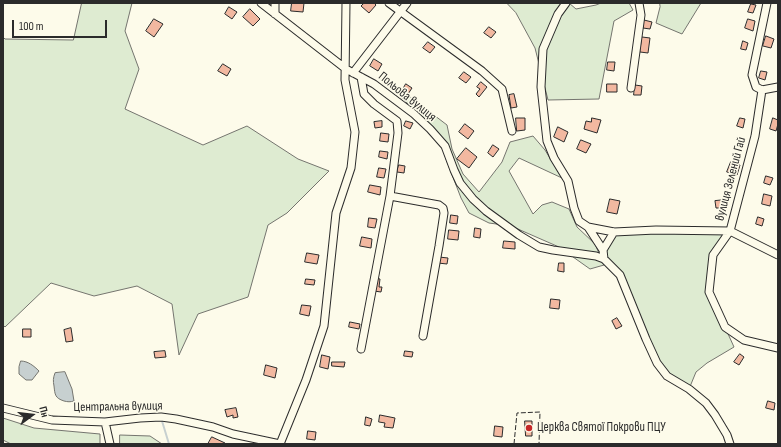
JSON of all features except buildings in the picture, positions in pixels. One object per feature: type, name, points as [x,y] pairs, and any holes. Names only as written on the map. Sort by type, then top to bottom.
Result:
[{"type":"street","name":"Польова вулиця","points":[[261,3],[346,69],[374,84],[414,114],[445,146],[460,183],[473,199],[486,211],[518,235],[539,247],[604,258]]},
{"type":"street","points":[[275,3],[275,14]]},
{"type":"street","points":[[280,444],[306,380],[324,326],[336,213],[351,168],[355,132],[345,80],[346,3]]},
{"type":"street","points":[[389,3],[482,72],[502,89],[512,131]]},
{"type":"street","points":[[353,73],[407,3]]},
{"type":"street","points":[[566,3],[558,14],[543,50],[541,87],[547,141],[554,158],[568,181],[574,208],[579,221],[588,227],[614,232],[656,230],[730,231],[778,255]]},
{"type":"street","points":[[631,88],[641,15],[639,3]]},
{"type":"street","points":[[767,3],[752,75],[756,87],[762,90],[778,87]]},
{"type":"street","points":[[360,77],[364,94],[374,104],[397,120],[398,133],[390,196],[361,349]]},
{"type":"street","name":"вулиця Зелений Гай","points":[[762,90],[755,136],[730,231],[712,255],[710,292],[725,328],[744,340],[778,348]]},
{"type":"street","points":[[390,196],[439,205],[443,208],[444,213],[424,336]]},
{"type":"street","points":[[588,227],[603,250],[604,258],[620,275],[657,363],[667,376],[688,389],[706,403],[715,414],[730,444]]},
{"type":"street","points":[[603,250],[614,232]]},
{"type":"street","name":"Центральна вулиця","points":[[3,408],[52,420],[105,422],[161,417],[213,427],[233,434],[280,444]]},
{"type":"street","points":[[105,422],[110,444]]},
{"type":"green space","points":[[82,3],[132,3],[125,31],[139,69],[125,109],[203,145],[247,126],[298,159],[329,171],[287,213],[268,225],[248,297],[198,314],[179,355],[172,304],[137,286],[94,296],[51,283],[5,327],[3,325],[3,37],[5,39],[73,40]]},
{"type":"green space","points":[[507,3],[569,3],[576,9],[601,3],[629,3],[633,10],[614,21],[599,99],[548,100],[535,48],[516,13]]},
{"type":"green space","points":[[660,3],[701,3],[682,34],[656,23]]},
{"type":"green space","points":[[409,96],[447,125],[452,149],[463,174],[479,192],[502,162],[510,142],[533,136],[545,150],[562,178],[519,158],[509,171],[533,214],[542,205],[552,202],[569,209],[577,227],[595,244],[604,265],[590,269],[559,247],[511,226],[489,223],[469,213],[461,198],[439,136],[402,98]]},
{"type":"green space","points":[[730,231],[713,255],[709,292],[734,347],[707,363],[696,372],[689,389],[667,376],[657,363],[620,275],[609,263],[603,250],[614,232]]},
{"type":"green space","points":[[3,418],[34,428],[100,434],[100,444],[11,444],[3,440]]},
{"type":"green space","points":[[120,435],[150,436],[162,444],[120,444]]},
{"type":"shaded area","points":[[21,361],[28,363],[39,371],[32,380],[26,380],[19,374]]},
{"type":"shaded area","points":[[65,372],[72,389],[74,401],[64,401],[59,399],[55,394],[53,381],[55,373]]},
{"type":"waterway","points":[[162,421],[169,444]]},
{"type":"fence","points":[[514,444],[517,413],[540,412],[539,444]]},
{"type":"place","name":"Церква Святої Покрови ПЦУ","points":[[529,428]]}]
